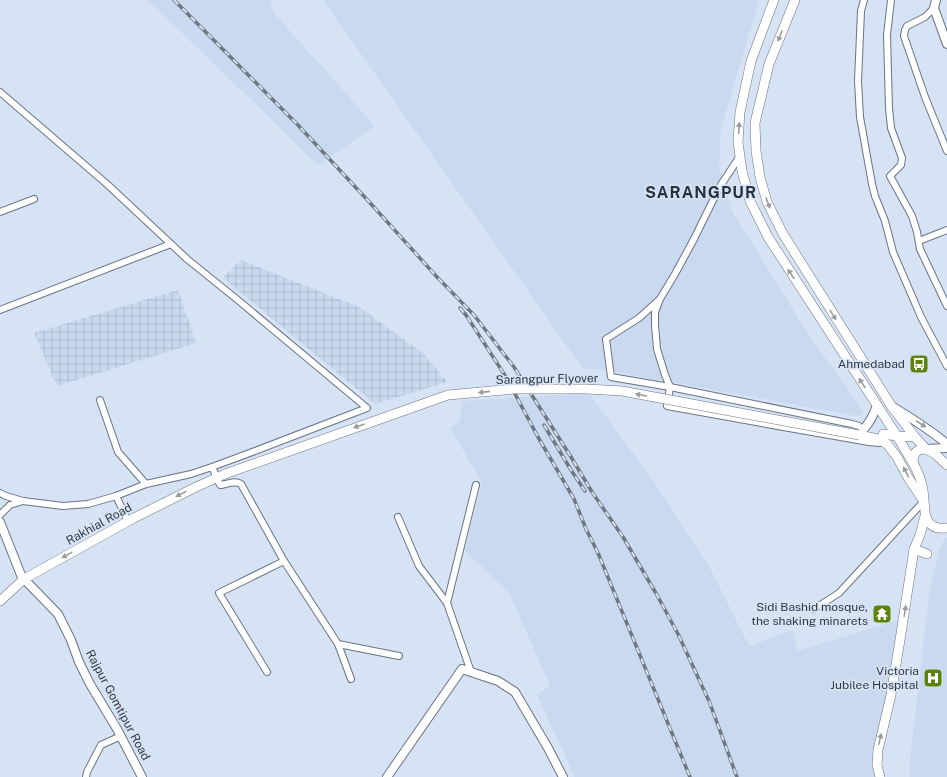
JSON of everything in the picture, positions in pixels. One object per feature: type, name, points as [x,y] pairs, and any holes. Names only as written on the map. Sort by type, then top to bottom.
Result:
[{"type":"main road","points":[[774,0],[751,61],[740,112],[738,142],[742,171],[750,201],[768,237],[913,463],[918,473],[924,501],[925,516],[920,535],[914,549],[891,695],[878,750],[877,765],[880,777]]},
{"type":"main road","points":[[795,0],[769,64],[754,123],[760,177],[767,202],[783,234],[892,407],[926,449],[947,465]]},
{"type":"main road","points":[[935,4],[947,44]]},
{"type":"main road","name":"Sarangpur Flyover","points":[[221,476],[448,395],[514,389],[586,389],[622,391],[861,432],[884,439],[897,436],[915,437]]},
{"type":"main road","points":[[861,432],[873,416],[877,405]]},
{"type":"main road","points":[[892,407],[917,421],[947,444]]},
{"type":"main road","points":[[884,439],[897,456],[909,479],[924,501]]},
{"type":"main road","points":[[913,463],[914,456],[922,449],[947,448]]},
{"type":"main road","name":"Rakhial Road","points":[[0,593],[23,577],[128,521],[221,476]]},
{"type":"main road","points":[[925,516],[932,526],[941,529],[947,528]]},
{"type":"main road","name":"Rajpur Gomtipur Road","points":[[0,522],[23,577],[58,614],[90,684],[121,736],[142,777]]},
{"type":"main road","points":[[914,549],[927,554]]},
{"type":"main road","name":"Rakhial Road","points":[[0,601],[23,577]]},
{"type":"main road","points":[[387,777],[462,669],[498,681],[515,692],[563,777]]},
{"type":"street","points":[[864,0],[861,12],[858,81],[860,117],[872,184],[893,252],[921,317],[947,366]]},
{"type":"street","points":[[891,0],[887,35],[889,108],[891,128],[902,158],[900,165],[890,176],[912,216],[920,249],[947,306]]},
{"type":"street","points":[[935,4],[925,17],[907,26],[904,36],[925,97],[947,151]]},
{"type":"street","points":[[0,92],[108,185],[187,259],[367,408],[212,467],[191,474],[146,484],[116,496],[88,504],[63,506],[23,501],[0,493]]},
{"type":"street","points":[[740,156],[718,188],[690,245],[660,299],[655,312],[656,344],[660,361],[670,387],[667,406],[869,442],[884,439]]},
{"type":"street","points":[[0,212],[34,199]]},
{"type":"street","points":[[919,241],[947,230]]},
{"type":"street","points":[[0,310],[171,244]]},
{"type":"street","points":[[660,299],[639,318],[606,339],[611,378],[670,387],[852,424],[859,426],[861,432]]},
{"type":"street","points":[[100,400],[118,452],[146,484]]},
{"type":"street","points":[[212,467],[221,476],[220,485],[233,482],[238,482],[241,484],[284,561],[338,644],[351,679]]},
{"type":"street","points":[[447,603],[476,485]]},
{"type":"street","points":[[116,496],[128,521]]},
{"type":"street","points":[[0,515],[10,505],[23,501]]},
{"type":"street","points":[[814,609],[839,593],[924,501]]},
{"type":"street","points":[[398,517],[419,566],[447,603],[471,672]]},
{"type":"street","points":[[267,672],[219,593],[284,561]]},
{"type":"street","points":[[338,644],[399,656]]},
{"type":"street","points":[[86,777],[87,772],[101,745],[121,736]]},
{"type":"shaded area","points":[[148,0],[270,0],[273,12],[375,126],[318,165]]},
{"type":"shaded area","points":[[323,0],[759,0],[721,128],[719,167],[732,211],[810,337],[862,409],[863,414],[856,416],[600,369],[583,369]]},
{"type":"shaded area","points":[[241,260],[359,307],[424,354],[447,382],[375,404],[223,278]]},
{"type":"shaded area","points":[[178,290],[196,343],[57,386],[34,333]]},
{"type":"shaded area","points":[[589,393],[658,488],[711,570],[749,646],[793,630],[798,651],[899,620],[882,721],[872,758],[877,777],[575,777],[537,695],[550,686],[509,592],[465,551],[482,482],[450,428],[460,421],[462,401]]},
{"type":"shaded area","name":"Victoria Jubilee Hospital","points":[[947,537],[947,777],[910,777],[910,761],[929,595],[940,548]]},
{"type":"railway","points":[[174,0],[297,124],[437,277],[474,315],[514,367],[592,492],[623,537],[657,595],[678,634],[709,701],[737,777]]},
{"type":"railway","points":[[460,308],[506,377],[538,437],[574,499],[586,529],[598,553],[690,777]]},
{"type":"railway","points":[[544,425],[585,491]]},
{"type":"place","name":"Ahmedabad","points":[[919,364]]},
{"type":"place","name":"Sidi Bashid mosque, the shaking minarets","points":[[882,614]]},
{"type":"place","name":"Victoria Jubilee Hospital","points":[[933,678]]},
{"type":"district","name":"SARANGPUR","points":[[701,192]]}]
